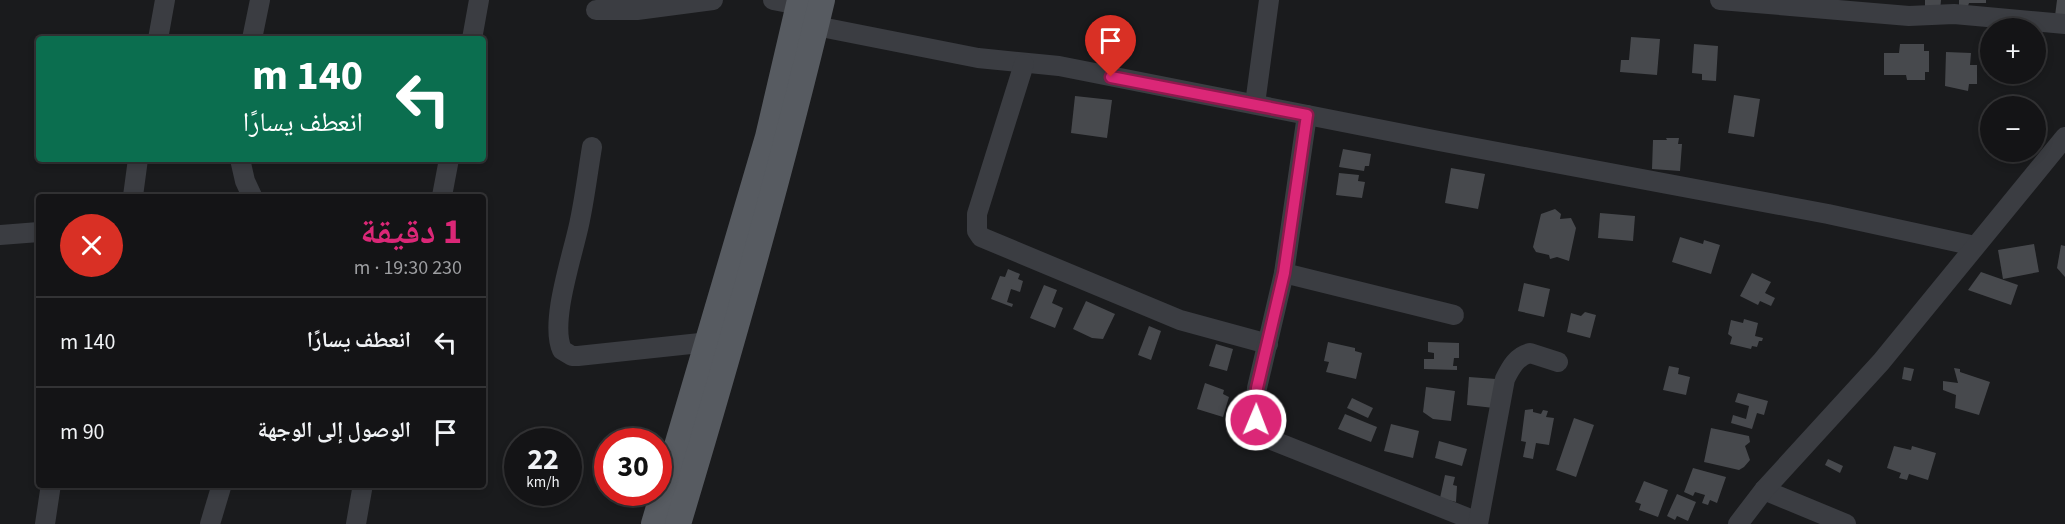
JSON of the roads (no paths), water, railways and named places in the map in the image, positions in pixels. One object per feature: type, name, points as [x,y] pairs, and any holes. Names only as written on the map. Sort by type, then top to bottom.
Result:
[{"type":"main road","points":[[654,524],[719,341],[760,238],[816,26],[807,2]]},
{"type":"main road","points":[[678,524],[720,387],[719,341],[768,137],[807,2]]},
{"type":"street","points":[[159,36],[165,0]]},
{"type":"street","points":[[253,36],[260,0]]},
{"type":"street","points":[[473,36],[479,0]]},
{"type":"street","points":[[596,10],[637,10],[713,0]]},
{"type":"street","points":[[773,0],[807,2]]},
{"type":"street","points":[[1255,104],[1269,0]]},
{"type":"street","points":[[1720,0],[1909,16],[1954,14],[2065,24]]},
{"type":"street","points":[[816,26],[978,58],[1059,66],[1828,213],[1975,246]]},
{"type":"street","points":[[1024,64],[977,214],[977,231],[981,237],[1180,320],[1268,344]]},
{"type":"street","points":[[1307,115],[1284,273],[1255,408],[1256,420],[1266,435],[1478,523],[1505,379],[1519,358],[1530,353],[1558,362]]},
{"type":"street","points":[[1738,524],[1764,490],[1881,362],[2065,137]]},
{"type":"street","points":[[592,147],[580,220],[562,298],[558,331],[562,350],[578,356],[719,341]]},
{"type":"street","points":[[133,194],[138,162]]},
{"type":"street","points":[[241,162],[251,194]]},
{"type":"street","points":[[442,194],[448,162]]},
{"type":"street","points":[[0,235],[36,232]]},
{"type":"street","points":[[1284,273],[1454,315]]},
{"type":"street","points":[[45,524],[50,488]]},
{"type":"street","points":[[210,524],[221,488]]},
{"type":"street","points":[[356,524],[362,488]]},
{"type":"street","points":[[1764,490],[1846,524]]}]
